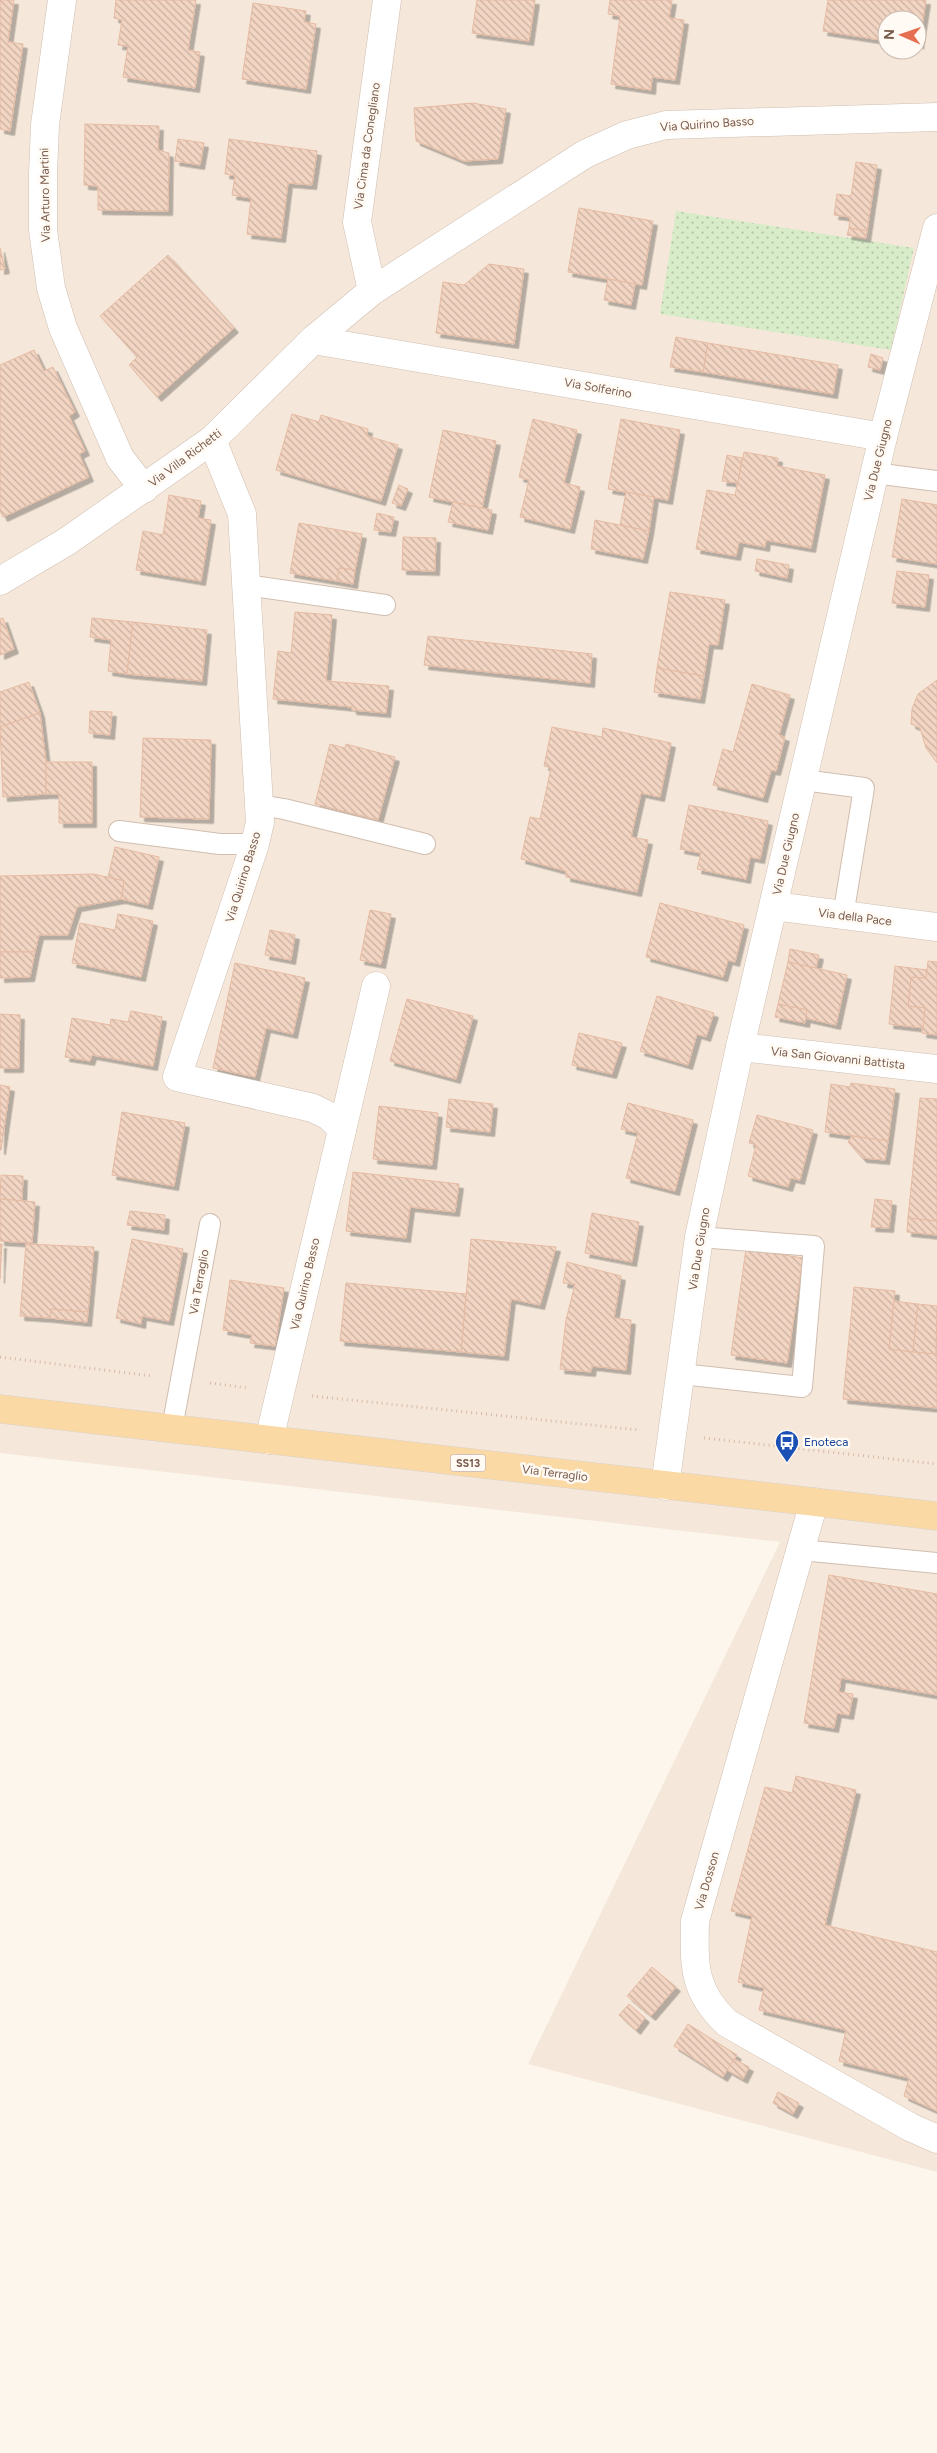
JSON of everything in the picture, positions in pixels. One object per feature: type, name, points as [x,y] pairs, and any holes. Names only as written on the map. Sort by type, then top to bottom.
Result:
[{"type":"main road","name":"Via Terraglio","points":[[0,1409],[937,1516]]},
{"type":"street","name":"Via Arturo Martini","points":[[62,0],[45,125],[43,174],[43,230],[51,288],[63,328],[120,458],[144,488]]},
{"type":"street","name":"Via Cima da Conegliano","points":[[372,291],[357,222],[387,0]]},
{"type":"street","name":"Via Quirino Basso","points":[[372,291],[585,154],[627,135],[666,125],[937,117]]},
{"type":"street","name":"Via Due Giugno","points":[[666,1486],[699,1237],[740,1047],[874,473],[937,228]]},
{"type":"street","name":"Via Villa Richetti","points":[[0,581],[66,542],[212,440],[313,340],[372,291]]},
{"type":"street","name":"Via Solferino","points":[[313,340],[883,437]]},
{"type":"street","name":"Via Quirino Basso","points":[[212,440],[242,514],[260,822],[255,844],[178,1077],[313,1108],[328,1116],[342,1129]]},
{"type":"street","name":"Via della Pace","points":[[774,906],[937,927]]},
{"type":"street","name":"Via Quirino Basso","points":[[269,1440],[376,986]]},
{"type":"street","name":"Via San Giovanni Battista","points":[[740,1047],[937,1070]]},
{"type":"street","name":"Via Dosson","points":[[814,1502],[695,1921],[694,1955],[698,1980],[710,2007],[727,2023],[910,2127],[937,2139]]},
{"type":"lane","points":[[874,473],[937,481]]},
{"type":"lane","points":[[246,585],[385,605]]},
{"type":"lane","points":[[803,780],[864,788],[843,916]]},
{"type":"lane","points":[[259,805],[284,809],[425,844]]},
{"type":"lane","points":[[119,831],[220,844],[255,844]]},
{"type":"lane","name":"Via Terraglio","points":[[172,1428],[210,1224]]},
{"type":"lane","points":[[681,1374],[802,1387],[814,1246],[699,1237]]},
{"type":"lane","points":[[801,1550],[937,1563]]},
{"type":"path","points":[[0,1357],[249,1388]]},
{"type":"path","points":[[306,1395],[640,1430]]},
{"type":"path","points":[[700,1437],[937,1464]]},
{"type":"shaded area","points":[[0,0],[937,0],[937,2172],[528,2064],[780,1542],[0,1453]]},
{"type":"green space","points":[[676,211],[914,248],[891,350],[660,314]]},
{"type":"building","points":[[0,0],[14,0],[8,42],[23,44],[10,131],[0,129]]},
{"type":"building","points":[[116,0],[196,0],[188,50],[200,52],[195,88],[123,77],[128,46],[118,45],[122,20],[114,18]]},
{"type":"building","points":[[477,0],[535,0],[529,41],[472,33]]},
{"type":"building","points":[[610,0],[672,0],[669,18],[684,20],[675,80],[652,77],[651,90],[611,84],[620,16],[608,14]]},
{"type":"building","points":[[828,0],[926,0],[924,10],[877,10],[877,39],[823,31]]},
{"type":"building","points":[[253,3],[306,11],[304,22],[316,24],[306,89],[242,79]]},
{"type":"building","points":[[473,103],[506,109],[498,159],[464,161],[416,141],[414,108]]},
{"type":"building","points":[[85,124],[159,126],[158,150],[169,153],[168,211],[98,210],[98,186],[84,185]]},
{"type":"building","points":[[178,139],[204,143],[200,165],[175,161]]},
{"type":"building","points":[[229,139],[317,151],[312,185],[288,183],[281,238],[247,234],[251,198],[232,195],[235,176],[225,174]]},
{"type":"building","points":[[856,162],[877,165],[867,231],[849,228],[850,217],[834,215],[837,194],[851,196]]},
{"type":"building","points":[[579,208],[653,221],[642,285],[568,272]]},
{"type":"building","points":[[849,228],[867,231],[866,238],[847,235]]},
{"type":"building","points":[[0,248],[5,269],[0,270]]},
{"type":"building","points":[[168,255],[234,328],[157,397],[129,365],[137,357],[100,316]]},
{"type":"building","points":[[489,264],[524,269],[514,344],[436,333],[443,282],[464,285]]},
{"type":"building","points":[[608,279],[635,284],[631,305],[604,300]]},
{"type":"building","points":[[676,337],[708,343],[703,372],[670,367]]},
{"type":"building","points":[[708,343],[838,365],[833,394],[703,372]]},
{"type":"building","points":[[34,350],[44,371],[53,367],[75,412],[69,416],[85,451],[79,454],[89,477],[3,517],[0,511],[0,365]]},
{"type":"building","points":[[871,354],[883,358],[880,370],[868,367]]},
{"type":"building","points":[[292,414],[319,422],[321,415],[368,429],[367,436],[398,445],[381,501],[276,470]]},
{"type":"building","points":[[533,419],[577,430],[564,483],[580,487],[570,529],[520,517],[529,480],[519,477]]},
{"type":"building","points":[[621,419],[680,430],[668,500],[608,489]]},
{"type":"building","points":[[443,430],[496,441],[482,508],[429,497]]},
{"type":"building","points":[[744,452],[778,458],[777,466],[825,475],[811,548],[766,540],[765,547],[739,542],[736,556],[696,549],[707,490],[735,495]]},
{"type":"building","points":[[727,455],[742,458],[738,483],[722,481]]},
{"type":"building","points":[[399,485],[408,489],[401,506],[392,503]]},
{"type":"building","points":[[626,492],[654,497],[649,531],[620,525]]},
{"type":"building","points":[[169,495],[201,501],[198,518],[211,520],[201,581],[136,570],[143,531],[163,535]]},
{"type":"building","points":[[902,499],[937,505],[937,564],[892,557]]},
{"type":"building","points":[[453,502],[492,510],[488,530],[448,522]]},
{"type":"building","points":[[377,513],[394,517],[391,532],[374,530]]},
{"type":"building","points":[[595,520],[649,531],[643,559],[591,549]]},
{"type":"building","points":[[299,523],[362,534],[355,570],[339,568],[337,581],[290,573]]},
{"type":"building","points":[[403,537],[436,538],[435,571],[402,570]]},
{"type":"building","points":[[757,559],[789,565],[787,578],[755,571]]},
{"type":"building","points":[[339,568],[355,570],[353,584],[337,581]]},
{"type":"building","points":[[897,571],[929,575],[925,607],[892,603]]},
{"type":"building","points":[[670,592],[725,600],[718,645],[709,644],[704,676],[657,668]]},
{"type":"building","points":[[295,612],[332,615],[326,681],[389,686],[386,713],[352,710],[352,707],[273,699],[278,651],[291,653]]},
{"type":"building","points":[[3,618],[14,649],[0,655],[0,619]]},
{"type":"building","points":[[92,618],[133,622],[127,674],[108,671],[111,640],[90,637]]},
{"type":"building","points":[[133,622],[207,630],[202,681],[127,674]]},
{"type":"building","points":[[428,636],[592,654],[590,683],[424,665]]},
{"type":"building","points":[[657,668],[704,676],[700,699],[654,692]]},
{"type":"building","points":[[937,680],[937,763],[926,748],[920,728],[911,724],[912,709],[918,694]]},
{"type":"building","points":[[29,682],[40,713],[0,727],[0,692]]},
{"type":"building","points":[[752,684],[790,695],[779,735],[785,737],[776,771],[771,770],[763,798],[713,785],[723,749],[733,752]]},
{"type":"building","points":[[90,711],[112,712],[110,735],[89,733]]},
{"type":"building","points":[[40,713],[46,762],[46,794],[3,797],[0,727]]},
{"type":"building","points":[[552,727],[602,737],[603,728],[671,743],[660,797],[641,793],[631,837],[648,840],[637,892],[566,877],[566,871],[521,859],[530,817],[540,819],[551,768],[544,766]]},
{"type":"building","points":[[143,738],[211,740],[209,819],[140,817]]},
{"type":"building","points":[[330,744],[345,748],[346,744],[395,757],[378,820],[315,804]]},
{"type":"building","points":[[46,762],[92,762],[92,823],[59,823],[59,794],[46,794]]},
{"type":"building","points":[[689,805],[768,821],[760,859],[750,857],[746,879],[697,869],[701,853],[680,849]]},
{"type":"building","points":[[115,847],[159,857],[148,905],[121,899],[124,881],[108,877]]},
{"type":"building","points":[[94,874],[124,881],[121,899],[77,907],[68,935],[39,935],[35,952],[0,952],[0,876]]},
{"type":"building","points":[[660,903],[744,925],[735,962],[728,960],[723,977],[646,957]]},
{"type":"building","points":[[370,910],[391,914],[381,964],[360,960]]},
{"type":"building","points":[[118,914],[153,921],[141,977],[72,963],[80,923],[115,930]]},
{"type":"building","points":[[270,930],[295,935],[291,960],[265,955]]},
{"type":"building","points":[[790,949],[819,955],[816,968],[788,962]]},
{"type":"building","points":[[0,952],[35,952],[30,977],[0,978]]},
{"type":"building","points":[[928,961],[937,962],[937,1035],[922,1033],[925,1008],[908,1006],[911,977],[926,978]]},
{"type":"building","points":[[788,962],[847,975],[836,1025],[805,1018],[807,1010],[778,1004]]},
{"type":"building","points":[[235,963],[305,978],[293,1034],[266,1028],[255,1077],[213,1068]]},
{"type":"building","points":[[895,966],[927,970],[926,978],[911,977],[908,1006],[925,1008],[923,1028],[889,1024]]},
{"type":"building","points":[[657,996],[714,1013],[706,1037],[697,1034],[688,1065],[640,1051]]},
{"type":"building","points":[[407,999],[473,1016],[456,1079],[390,1061]]},
{"type":"building","points":[[778,1004],[807,1010],[805,1023],[775,1017]]},
{"type":"building","points":[[131,1011],[162,1017],[153,1066],[92,1055],[90,1061],[65,1057],[72,1018],[110,1025],[111,1019],[128,1022]]},
{"type":"building","points":[[0,1014],[20,1015],[19,1068],[0,1068]]},
{"type":"building","points":[[579,1033],[622,1043],[612,1074],[572,1065]]},
{"type":"building","points":[[851,1083],[895,1089],[888,1141],[825,1132],[831,1084],[850,1087]]},
{"type":"building","points":[[0,1085],[10,1087],[1,1150],[0,1150]]},
{"type":"building","points":[[920,1098],[937,1099],[937,1221],[908,1218]]},
{"type":"building","points":[[449,1099],[493,1104],[490,1132],[446,1127]]},
{"type":"building","points":[[628,1103],[693,1120],[675,1191],[626,1178],[638,1133],[621,1129]]},
{"type":"building","points":[[379,1106],[438,1113],[432,1165],[373,1159]]},
{"type":"building","points":[[122,1112],[185,1123],[174,1186],[112,1175]]},
{"type":"building","points":[[757,1115],[813,1130],[800,1180],[791,1178],[788,1187],[748,1176],[756,1145],[749,1143]]},
{"type":"building","points":[[852,1136],[888,1141],[885,1160],[862,1158],[848,1142]]},
{"type":"building","points":[[353,1172],[459,1184],[455,1212],[410,1207],[406,1238],[346,1231]]},
{"type":"building","points":[[1,1175],[23,1176],[22,1201],[0,1199]]},
{"type":"building","points":[[0,1199],[35,1202],[32,1243],[0,1241]]},
{"type":"building","points":[[875,1199],[892,1201],[889,1228],[871,1227]]},
{"type":"building","points":[[130,1211],[165,1215],[164,1230],[127,1225]]},
{"type":"building","points":[[592,1213],[639,1222],[632,1262],[585,1253]]},
{"type":"building","points":[[908,1218],[937,1221],[937,1235],[907,1232]]},
{"type":"building","points":[[132,1239],[183,1249],[169,1321],[142,1316],[141,1324],[116,1318]]},
{"type":"building","points":[[471,1239],[556,1247],[540,1305],[511,1299],[504,1356],[461,1352]]},
{"type":"building","points":[[0,1244],[2,1244],[0,1279]]},
{"type":"building","points":[[26,1244],[94,1247],[88,1312],[51,1309],[50,1318],[20,1316]]},
{"type":"building","points":[[746,1249],[803,1258],[787,1363],[731,1355]]},
{"type":"building","points":[[567,1262],[621,1276],[614,1318],[631,1320],[626,1370],[592,1366],[591,1372],[560,1369],[566,1320],[575,1284],[563,1283]]},
{"type":"building","points":[[230,1280],[284,1288],[275,1346],[250,1343],[252,1335],[223,1330]]},
{"type":"building","points":[[346,1283],[466,1294],[461,1352],[340,1341]]},
{"type":"building","points":[[854,1287],[895,1291],[889,1349],[937,1354],[937,1408],[843,1399]]},
{"type":"building","points":[[894,1301],[918,1304],[913,1352],[889,1349]]},
{"type":"building","points":[[918,1304],[937,1306],[936,1354],[913,1352]]},
{"type":"building","points":[[51,1309],[88,1312],[87,1322],[50,1318]]},
{"type":"building","points":[[829,1575],[937,1594],[937,1695],[841,1678],[839,1692],[853,1694],[849,1715],[837,1713],[834,1728],[804,1723]]},
{"type":"building","points":[[796,1776],[856,1790],[825,1925],[937,1952],[937,2111],[904,2096],[909,2078],[839,2061],[846,2030],[759,2010],[764,1988],[738,1982],[752,1916],[731,1911],[765,1787],[792,1793]]},
{"type":"building","points":[[652,1967],[676,1987],[651,2016],[627,1996]]},
{"type":"building","points":[[629,2004],[645,2018],[636,2030],[619,2015]]},
{"type":"building","points":[[688,2024],[737,2055],[723,2077],[674,2046]]},
{"type":"building","points":[[734,2059],[749,2067],[743,2079],[727,2070]]},
{"type":"building","points":[[778,2092],[799,2103],[793,2114],[773,2103]]},
{"type":"place","name":"Enoteca","points":[[787,1463]]}]
